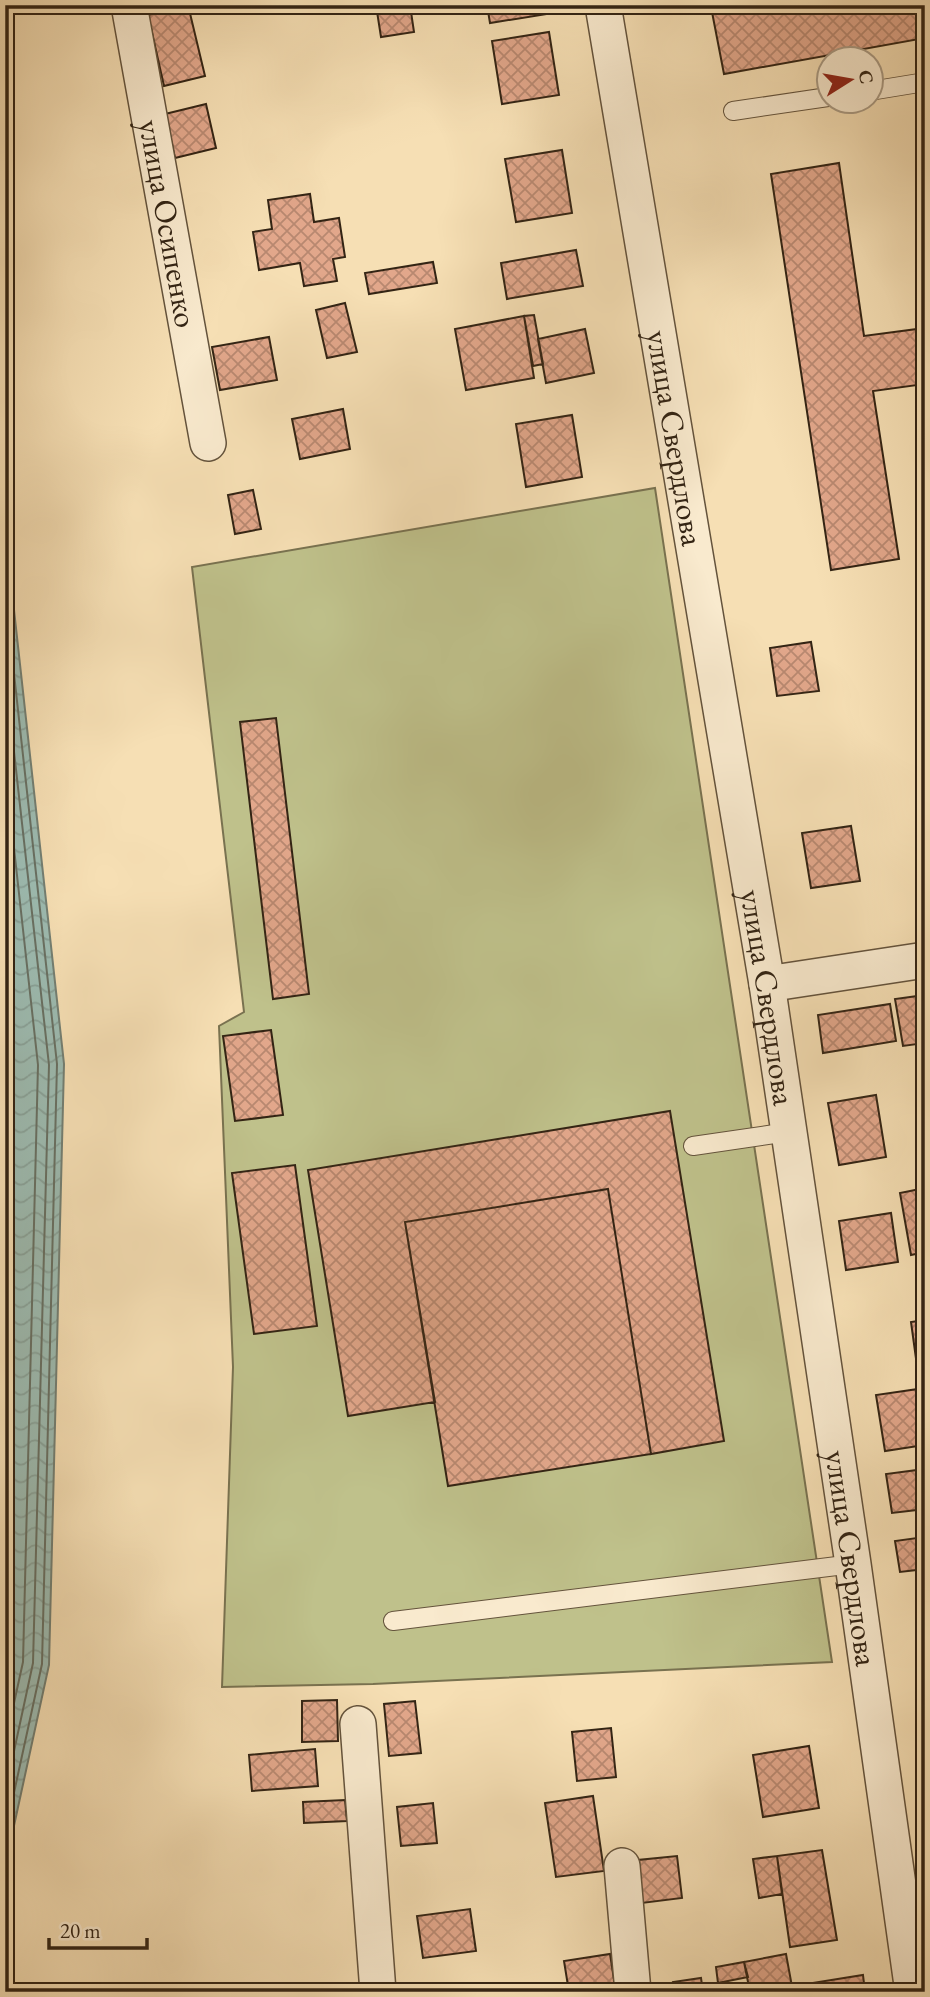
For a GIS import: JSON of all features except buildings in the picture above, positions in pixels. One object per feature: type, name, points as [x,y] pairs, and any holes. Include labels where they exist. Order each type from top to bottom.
[{"type":"street","name":"улица Осипенко","points":[[129,5],[208,443]]},
{"type":"street","name":"улица Свердлова","points":[[603,5],[766,984],[853,1564],[913,1992]]},
{"type":"street","points":[[766,984],[925,960]]},
{"type":"street","points":[[358,1724],[378,1992]]},
{"type":"street","points":[[622,1866],[633,1992]]},
{"type":"lane","points":[[884,88],[925,82]]},
{"type":"lane","points":[[733,111],[814,99]]},
{"type":"lane","points":[[693,1146],[788,1132]]},
{"type":"lane","points":[[393,1621],[853,1564]]},
{"type":"green space","points":[[655,488],[832,1662],[373,1684],[222,1687],[233,1367],[219,1026],[244,1012],[192,567]]},
{"type":"water","points":[[5,528],[64,1064],[49,1665],[5,1867]]}]
